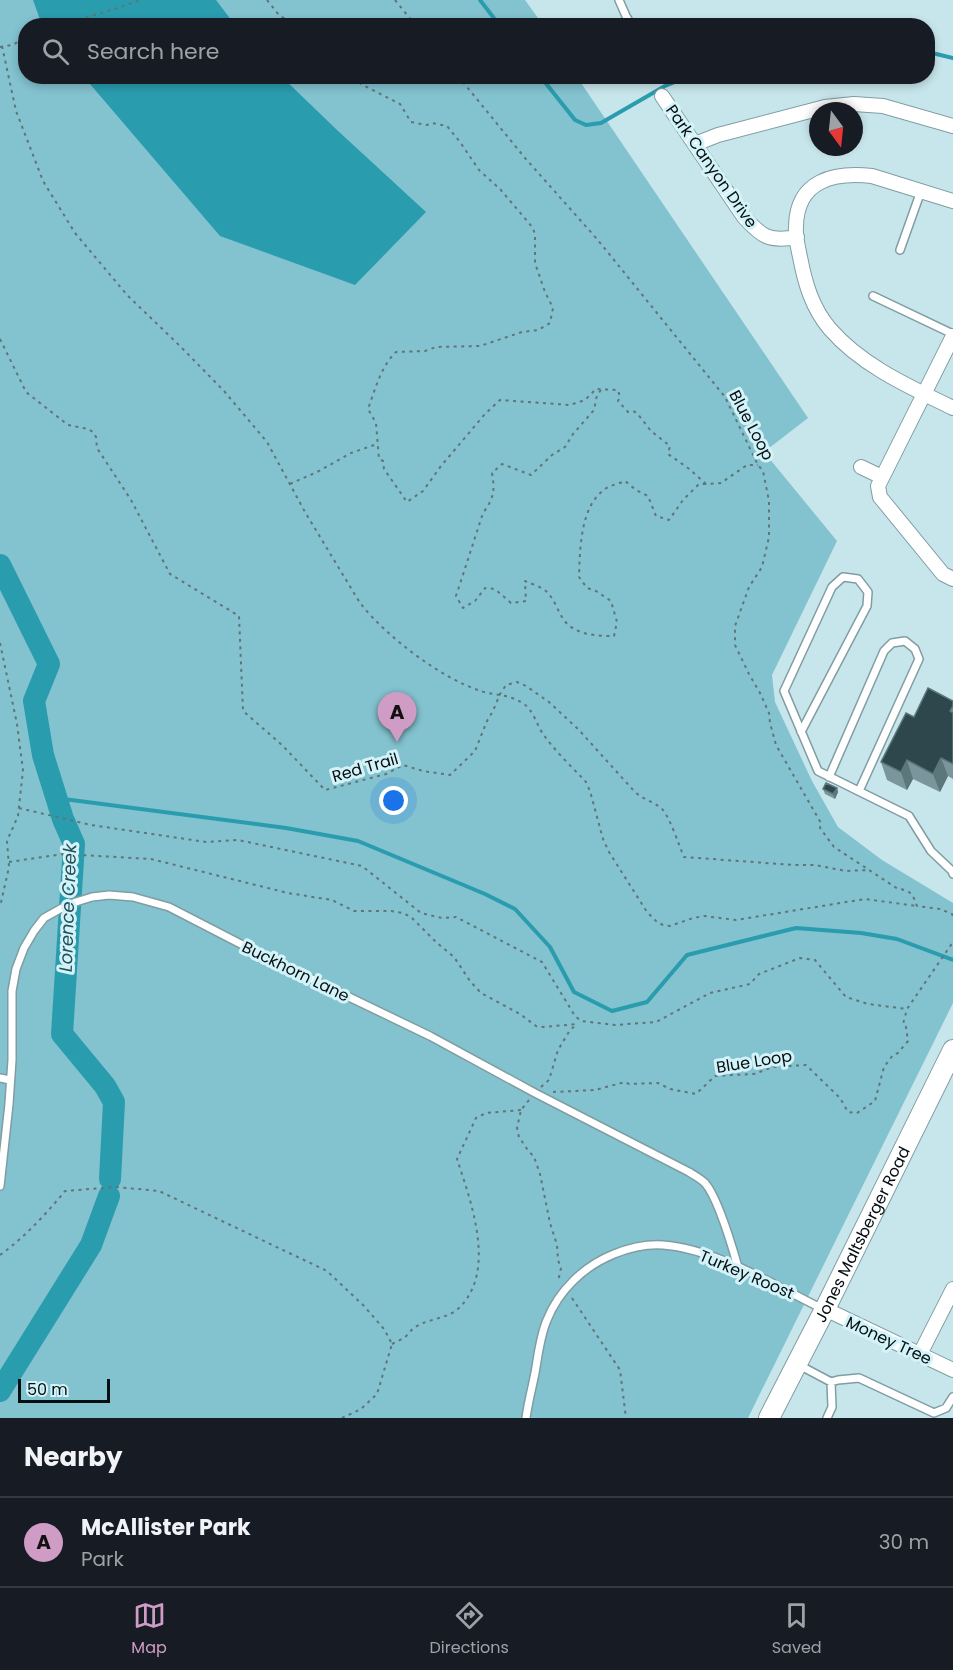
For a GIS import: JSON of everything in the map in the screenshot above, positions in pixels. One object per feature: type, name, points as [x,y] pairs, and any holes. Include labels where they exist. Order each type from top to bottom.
[{"type":"main road","name":"Jones Maltsberger Road","points":[[769,1418],[953,1050]]},
{"type":"street","name":"Park Canyon Drive","points":[[662,96],[744,217],[757,231],[774,240],[797,237]]},
{"type":"street","points":[[695,144],[718,135],[839,105],[883,106],[953,126]]},
{"type":"street","points":[[953,201],[872,176],[831,177],[814,184],[804,196],[797,213],[795,228],[803,273],[811,299],[827,325],[846,344],[879,369],[953,408]]},
{"type":"street","points":[[953,335],[878,486],[880,497],[943,574],[953,579]]},
{"type":"street","points":[[861,467],[882,477]]},
{"type":"street","points":[[920,1354],[953,1289]]},
{"type":"street","name":"Money Tree","points":[[825,1310],[953,1370]]},
{"type":"lane","points":[[619,0],[627,18]]},
{"type":"lane","points":[[900,250],[921,191]]},
{"type":"lane","points":[[873,296],[953,335]]},
{"type":"lane","points":[[801,732],[867,606],[868,592],[858,579],[843,577],[832,587],[784,691],[801,732],[818,771],[909,816],[931,851],[953,871]]},
{"type":"lane","points":[[830,777],[884,651],[892,643],[905,641],[915,649],[919,659],[859,791]]},
{"type":"lane","name":"Buckhorn Lane","points":[[0,1186],[10,1080],[12,992],[16,969],[24,948],[44,918],[60,909],[92,897],[109,895],[133,897],[169,907],[266,957],[430,1036],[689,1172],[705,1183],[716,1205],[738,1267]]},
{"type":"lane","points":[[0,1078],[10,1080]]},
{"type":"lane","name":"Turkey Roost","points":[[526,1418],[546,1321],[557,1300],[571,1283],[588,1268],[606,1257],[643,1246],[662,1245],[707,1255],[738,1267],[825,1310]]},
{"type":"lane","points":[[797,1364],[831,1382],[859,1378],[934,1413],[946,1408],[953,1397]]},
{"type":"lane","points":[[826,1418],[832,1407],[831,1382]]},
{"type":"path","points":[[84,18],[140,0]]},
{"type":"path","points":[[267,0],[284,18]]},
{"type":"path","points":[[395,0],[410,18]]},
{"type":"path","points":[[18,42],[1,47],[16,111],[43,181],[75,233],[127,295],[224,391],[267,442],[342,573],[368,612],[398,640],[445,675],[481,691],[514,698],[527,706],[543,735],[586,782],[609,852],[647,912],[657,922],[670,926],[704,916],[736,920],[866,899],[917,906]]},
{"type":"path","points":[[361,84],[400,104],[411,122],[447,126],[479,170],[500,189],[533,228],[535,263],[553,308],[550,323],[538,330],[522,332],[480,346],[436,347],[425,351],[396,352],[393,355],[383,370],[368,409],[376,423],[379,459],[383,461],[384,469],[407,502],[423,492],[441,466],[484,414],[500,400],[570,405],[585,400],[596,389],[618,390],[620,397],[618,401],[628,412],[637,413],[651,431],[670,446],[668,454],[706,484]]},
{"type":"path","name":"Blue Loop","points":[[465,84],[525,158],[597,239],[725,397],[758,465],[764,471],[769,501],[769,537],[762,567],[749,587],[735,626],[735,645],[769,713],[776,745],[820,823],[820,828],[834,847],[898,890],[906,890],[912,894],[917,906],[940,909],[953,916]]},
{"type":"path","name":"Red Trail","points":[[0,339],[26,392],[68,425],[93,432],[97,448],[131,500],[170,574],[239,616],[243,711],[282,745],[325,790],[386,774],[403,765],[450,775],[475,752],[500,694]]},
{"type":"path","points":[[602,389],[597,395],[594,411],[573,434],[565,447],[552,455],[531,475],[502,464],[492,473],[495,490],[483,513],[456,596],[463,608],[474,601],[485,588],[495,589],[511,603],[526,601],[525,581],[546,590],[554,600],[563,620],[581,633],[614,636],[618,622],[611,601],[587,588],[579,577],[581,545],[592,502],[605,489],[625,481],[648,496],[656,516],[669,520],[683,500],[699,484],[721,483],[747,465],[758,465]]},
{"type":"path","points":[[290,484],[351,453],[377,444]]},
{"type":"path","points":[[0,643],[17,724],[23,770],[18,816],[7,841],[9,867],[0,907]]},
{"type":"path","points":[[500,694],[506,685],[518,682],[549,702],[579,730],[640,797],[654,803],[664,811],[684,857],[815,865],[846,871],[869,870]]},
{"type":"path","points":[[19,808],[91,825],[206,842],[238,840],[362,866],[421,914],[442,918],[456,917],[542,962],[575,1016],[581,1021],[615,1025],[656,1022],[710,993],[750,984],[759,974],[800,958],[815,960],[846,997],[868,1004],[907,1009],[953,942]]},
{"type":"path","points":[[9,862],[63,854],[151,859],[288,893],[332,900],[354,911],[403,913],[411,917],[454,957],[481,993],[520,1014],[536,1026],[577,1024]]},
{"type":"path","name":"Blue Loop","points":[[535,1093],[595,1090],[625,1082],[628,1084],[658,1083],[670,1089],[696,1094],[715,1076],[754,1074],[773,1067],[806,1065],[840,1098],[848,1112],[857,1113],[875,1101],[884,1067],[893,1054],[898,1053],[908,1041],[906,1027],[903,1024],[907,1009]]},
{"type":"path","points":[[563,1286],[559,1277],[561,1268],[557,1245],[540,1174],[534,1157],[519,1137],[517,1128],[522,1110],[549,1080],[558,1050],[570,1030],[581,1021]]},
{"type":"path","points":[[392,1344],[405,1337],[416,1326],[444,1317],[458,1309],[471,1293],[478,1273],[476,1229],[457,1159],[476,1118],[486,1113],[522,1110]]},
{"type":"path","points":[[0,1256],[47,1213],[65,1191],[116,1187],[159,1191],[327,1272],[364,1306],[384,1329],[392,1344],[377,1394],[361,1409],[342,1418]]},
{"type":"path","points":[[572,1297],[620,1370],[626,1418]]},
{"type":"shaded area","points":[[0,0],[525,0],[538,18],[18,18],[18,84],[582,84],[808,418],[764,452],[837,541],[772,675],[775,702],[812,781],[838,827],[882,860],[953,903],[953,1003],[748,1418],[0,1418]]},
{"type":"shaded area","points":[[33,0],[216,0],[230,18],[39,18]]},
{"type":"shaded area","points":[[90,84],[289,84],[426,212],[355,285],[220,236]]},
{"type":"building","points":[[928,688],[953,701],[950,711],[953,713],[953,764],[941,758],[933,774],[907,760],[901,772],[881,762],[906,713],[914,717]]},
{"type":"building","points":[[826,783],[837,788],[833,794],[823,789]]},
{"type":"waterway","points":[[480,0],[494,18]]},
{"type":"waterway","points":[[935,54],[953,58]]},
{"type":"waterway","points":[[546,84],[575,120],[586,125],[601,123],[670,84]]},
{"type":"waterway","name":"Lorence Creek","points":[[0,565],[49,664],[34,701],[43,755],[63,819],[74,844],[62,1034],[105,1086],[114,1102],[110,1179]]},
{"type":"waterway","points":[[56,798],[286,828],[358,841],[485,894],[515,909],[550,947],[574,992],[612,1011],[647,1002],[687,955],[796,928],[861,933],[897,939],[953,960]]},
{"type":"waterway","name":"Lorence Creek","points":[[0,1391],[91,1245],[109,1196]]},
{"type":"place","name":"McAllister Park","points":[[397,742]]}]
